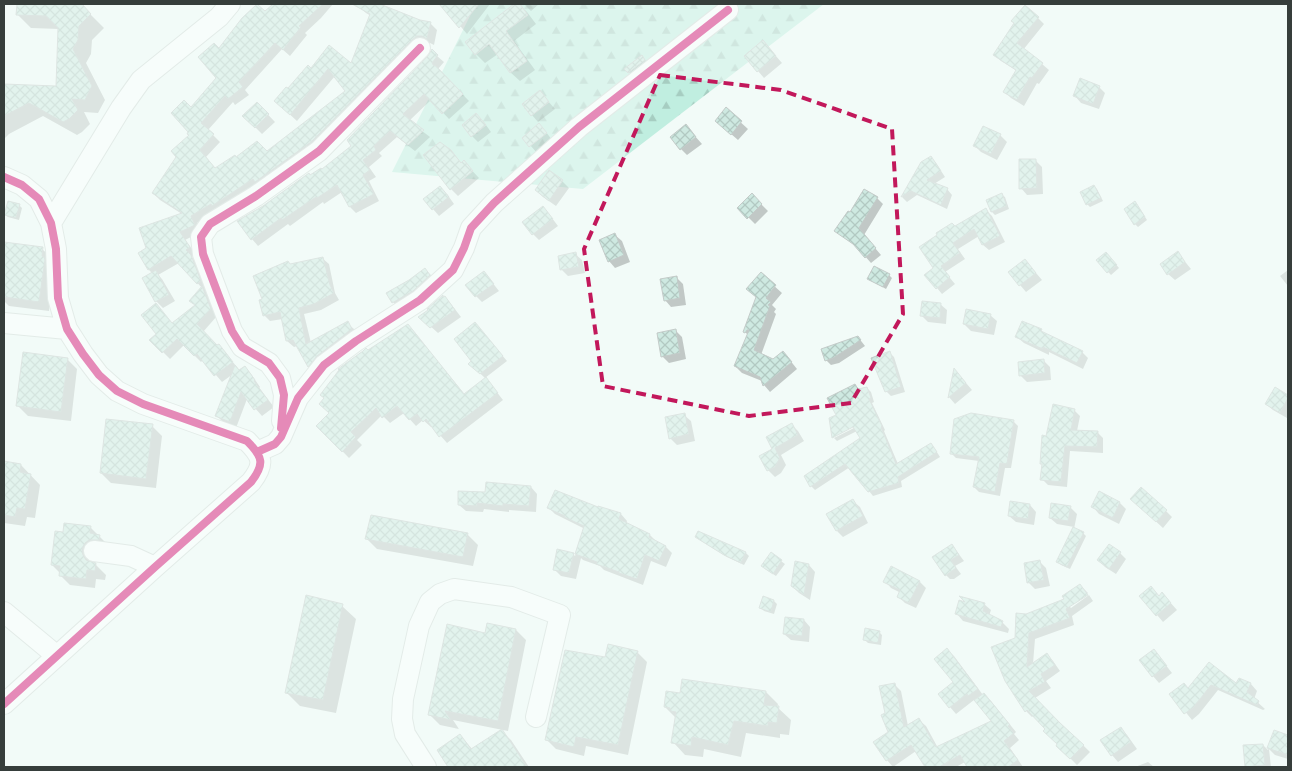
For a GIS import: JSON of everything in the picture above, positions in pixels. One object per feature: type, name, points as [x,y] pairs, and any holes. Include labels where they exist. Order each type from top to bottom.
[{"type":"street","points":[[52,223],[120,108],[141,80],[219,17],[230,4]]},
{"type":"street","points":[[257,452],[275,444],[281,437],[298,398],[324,365],[356,341],[420,300],[453,270],[471,228],[494,203],[579,127],[728,10]]},
{"type":"street","points":[[281,437],[284,395],[280,378],[269,363],[242,347],[232,331],[203,254],[201,237],[210,224],[256,196],[319,151],[420,48]]},
{"type":"street","points":[[4,178],[22,185],[39,200],[52,223],[56,249],[58,298],[67,329],[99,375],[117,391],[144,404],[247,441],[257,452],[260,463],[258,472],[251,482],[4,704]]},
{"type":"street","points":[[4,323],[67,329]]},
{"type":"street","points":[[94,552],[131,556],[154,568]]},
{"type":"street","points":[[426,767],[405,734],[402,718],[403,700],[419,626],[430,602],[440,594],[454,589],[511,597],[560,615],[536,717]]},
{"type":"street","points":[[4,612],[57,656]]},
{"type":"highlighted area","points":[[660,75],[781,90],[892,129],[903,314],[851,403],[749,416],[603,386],[584,249]]},
{"type":"green space","points":[[476,4],[824,4],[583,189],[392,172]]},
{"type":"building","points":[[17,4],[82,4],[91,14],[79,26],[78,40],[73,49],[92,86],[85,100],[72,99],[78,110],[63,122],[29,103],[4,116],[4,84],[56,86],[58,28],[46,16],[16,15]]},
{"type":"building","points":[[257,4],[265,11],[273,4],[323,4],[299,26],[301,27],[283,50],[275,43],[239,82],[243,87],[228,99],[225,96],[201,123],[214,134],[200,150],[215,168],[235,155],[236,157],[257,141],[267,151],[345,91],[328,69],[290,115],[274,101],[308,65],[311,68],[329,45],[351,63],[370,14],[352,4],[380,4],[420,20],[431,22],[427,39],[417,36],[412,40],[311,142],[255,182],[253,179],[212,206],[211,204],[191,216],[195,225],[180,232],[190,247],[186,250],[191,255],[201,281],[197,284],[171,256],[148,270],[138,253],[146,248],[139,228],[182,213],[152,193],[176,157],[171,151],[189,135],[171,113],[184,100],[191,107],[216,78],[198,57],[214,43],[219,48],[242,18]]},
{"type":"building","points":[[439,4],[479,4],[459,28]]},
{"type":"building","points":[[514,4],[520,4],[528,15],[506,31],[527,61],[510,73],[489,44],[475,55],[465,42]]},
{"type":"building","points":[[1025,5],[1039,17],[1017,43],[1043,63],[1032,78],[1030,77],[1017,100],[1003,92],[1016,70],[993,55],[1014,23],[1011,21]]},
{"type":"building","points":[[763,40],[776,56],[757,72],[744,56]]},
{"type":"building","points":[[432,49],[438,55],[432,63],[434,66],[463,94],[442,114],[424,94],[403,114],[424,130],[408,145],[390,131],[374,146],[376,150],[363,160],[370,170],[363,175],[374,194],[349,207],[337,185],[282,220],[281,218],[251,240],[237,221],[263,206],[309,173],[310,175],[322,169],[351,146],[347,140],[428,56]]},
{"type":"building","points":[[642,55],[645,60],[628,73],[624,69]]},
{"type":"building","points":[[1080,78],[1100,86],[1093,104],[1073,96]]},
{"type":"building","points":[[540,90],[549,102],[531,116],[522,104]]},
{"type":"building","points":[[257,102],[269,114],[255,128],[242,116]]},
{"type":"building","points":[[726,107],[742,121],[731,135],[715,121]]},
{"type":"building","points":[[476,113],[486,125],[471,137],[462,125]]},
{"type":"building","points":[[539,123],[547,133],[529,147],[522,138]]},
{"type":"building","points":[[686,124],[696,137],[680,150],[670,137]]},
{"type":"building","points":[[983,126],[1001,134],[991,154],[973,146]]},
{"type":"building","points":[[440,142],[451,150],[461,163],[464,160],[473,171],[450,190],[423,155]]},
{"type":"building","points":[[931,156],[941,171],[927,180],[948,188],[941,205],[911,191],[901,197],[921,162]]},
{"type":"building","points":[[1019,159],[1036,159],[1037,188],[1019,189]]},
{"type":"building","points":[[549,170],[563,180],[549,201],[535,190]]},
{"type":"building","points":[[1094,185],[1101,198],[1086,205],[1080,192]]},
{"type":"building","points":[[440,186],[449,197],[432,210],[423,199]]},
{"type":"building","points":[[864,189],[878,197],[859,228],[876,248],[865,258],[853,244],[834,231],[848,211],[850,212]]},
{"type":"building","points":[[752,193],[762,204],[747,219],[737,208]]},
{"type":"building","points":[[1002,193],[1007,206],[991,212],[986,200]]},
{"type":"building","points":[[8,201],[20,204],[16,218],[4,215]]},
{"type":"building","points":[[1135,201],[1145,217],[1134,225],[1124,209]]},
{"type":"building","points":[[543,206],[553,219],[532,235],[522,222]]},
{"type":"building","points":[[986,208],[1000,236],[982,245],[974,229],[953,243],[960,253],[941,266],[950,277],[936,289],[924,275],[933,268],[919,247],[952,223],[955,226]]},
{"type":"building","points":[[615,233],[624,255],[608,262],[599,240]]},
{"type":"building","points":[[4,242],[43,247],[42,256],[45,260],[39,302],[4,297]]},
{"type":"building","points":[[1178,251],[1185,262],[1167,275],[1160,264]]},
{"type":"building","points":[[576,252],[579,267],[560,270],[558,256]]},
{"type":"building","points":[[1106,252],[1117,265],[1107,273],[1096,260]]},
{"type":"building","points":[[323,257],[334,293],[314,304],[299,308],[306,344],[348,321],[352,329],[317,356],[308,367],[293,340],[286,341],[280,312],[263,316],[259,300],[262,299],[253,276],[288,261],[290,264]]},
{"type":"building","points":[[1025,259],[1036,273],[1019,286],[1008,272]]},
{"type":"building","points":[[874,266],[890,274],[883,287],[867,279]]},
{"type":"building","points":[[425,268],[430,275],[413,291],[392,303],[386,293]]},
{"type":"building","points":[[156,270],[169,295],[155,302],[142,278]]},
{"type":"building","points":[[484,271],[494,284],[475,297],[465,285]]},
{"type":"building","points":[[761,272],[776,285],[766,298],[771,302],[768,305],[770,306],[754,350],[773,359],[783,351],[792,362],[763,386],[760,377],[734,366],[749,330],[745,333],[743,332],[756,297],[746,289]]},
{"type":"building","points":[[677,276],[680,298],[664,301],[660,279]]},
{"type":"building","points":[[202,286],[211,309],[197,324],[217,345],[219,344],[233,362],[214,376],[197,354],[194,356],[177,339],[162,353],[149,340],[156,334],[141,315],[156,303],[172,323],[195,305],[189,301]]},
{"type":"building","points":[[443,295],[455,310],[430,328],[418,317]]},
{"type":"building","points":[[922,301],[941,303],[940,318],[920,316]]},
{"type":"building","points":[[966,309],[991,314],[988,329],[963,324]]},
{"type":"building","points":[[1022,321],[1042,329],[1041,331],[1083,351],[1077,363],[1043,347],[1043,349],[1015,337]]},
{"type":"building","points":[[475,322],[503,356],[480,374],[468,364],[471,361],[454,339]]},
{"type":"building","points":[[408,324],[464,394],[486,377],[498,393],[439,437],[426,419],[423,422],[417,414],[409,420],[397,406],[382,418],[376,408],[351,432],[356,437],[342,452],[316,426],[329,413],[319,404],[324,398],[320,395],[338,369],[366,348],[368,350]]},
{"type":"building","points":[[676,329],[680,353],[661,357],[657,333]]},
{"type":"building","points":[[858,336],[861,340],[825,361],[821,349]]},
{"type":"building","points":[[890,351],[901,387],[885,392],[871,358]]},
{"type":"building","points":[[23,352],[68,358],[61,412],[16,406]]},
{"type":"building","points":[[1044,359],[1045,373],[1019,376],[1018,362]]},
{"type":"building","points":[[235,365],[239,370],[245,366],[268,400],[254,410],[241,392],[230,422],[215,416]]},
{"type":"building","points":[[954,368],[966,383],[948,398]]},
{"type":"building","points":[[855,384],[858,389],[867,387],[871,398],[869,399],[882,426],[896,464],[931,443],[937,452],[898,477],[899,483],[868,492],[845,464],[810,487],[804,476],[860,438],[853,427],[832,438],[829,418],[836,415],[827,398]]},
{"type":"building","points":[[1275,387],[1288,395],[1280,413],[1265,404]]},
{"type":"building","points":[[1053,404],[1075,409],[1071,430],[1098,431],[1097,447],[1065,446],[1061,482],[1040,480],[1042,435],[1046,436]]},
{"type":"building","points":[[685,413],[689,434],[669,439],[665,417]]},
{"type":"building","points":[[971,413],[1014,420],[1007,464],[1000,463],[995,492],[973,487],[979,457],[950,454],[954,419]]},
{"type":"building","points":[[106,419],[153,424],[146,479],[100,473]]},
{"type":"building","points":[[792,423],[798,435],[775,448],[780,458],[775,467],[767,471],[759,456],[772,449],[766,437]]},
{"type":"building","points":[[4,461],[21,464],[20,472],[31,474],[25,509],[17,508],[15,517],[4,515]]},
{"type":"building","points":[[486,482],[531,486],[529,506],[477,503],[477,506],[458,505],[458,491],[485,492]]},
{"type":"building","points":[[1141,487],[1167,510],[1156,522],[1130,499]]},
{"type":"building","points":[[555,490],[598,507],[621,513],[619,519],[650,534],[649,537],[666,546],[659,561],[645,555],[637,579],[575,554],[584,526],[547,508]]},
{"type":"building","points":[[1099,491],[1120,502],[1113,518],[1091,507]]},
{"type":"building","points":[[853,499],[863,516],[836,531],[826,514]]},
{"type":"building","points":[[1010,501],[1030,504],[1028,519],[1008,516]]},
{"type":"building","points":[[1051,503],[1071,506],[1068,521],[1049,518]]},
{"type":"building","points":[[371,515],[468,533],[463,557],[365,539]]},
{"type":"building","points":[[64,523],[91,526],[90,533],[100,535],[99,540],[89,540],[82,549],[86,560],[96,563],[95,571],[87,570],[86,579],[59,576],[60,566],[51,565],[55,531],[63,532]]},
{"type":"building","points":[[1073,527],[1084,532],[1067,567],[1056,562]]},
{"type":"building","points":[[698,531],[746,552],[741,563],[695,537]]},
{"type":"building","points":[[952,544],[959,555],[951,560],[956,568],[945,576],[932,557]]},
{"type":"building","points":[[1109,544],[1121,552],[1109,569],[1097,560]]},
{"type":"building","points":[[557,549],[574,553],[569,573],[553,570]]},
{"type":"building","points":[[771,552],[782,560],[773,574],[761,566]]},
{"type":"building","points":[[1040,560],[1044,580],[1027,583],[1024,563]]},
{"type":"building","points":[[795,561],[809,564],[804,595],[791,586]]},
{"type":"building","points":[[891,566],[920,581],[909,603],[897,597],[900,590],[883,582]]},
{"type":"building","points":[[1080,584],[1088,595],[1066,609],[1070,618],[1029,633],[1027,667],[1047,653],[1055,665],[1041,674],[1045,682],[1029,691],[1084,745],[1070,759],[1056,746],[1057,744],[1043,731],[1045,729],[1027,710],[1025,712],[1005,681],[991,647],[1015,638],[1016,613],[1026,614],[1064,599],[1062,596]]},
{"type":"building","points":[[1151,586],[1159,596],[1162,592],[1171,603],[1156,616],[1139,596]]},
{"type":"building","points":[[306,595],[343,604],[323,700],[285,693]]},
{"type":"building","points":[[763,596],[774,600],[771,612],[759,608]]},
{"type":"building","points":[[959,596],[985,603],[983,611],[1003,621],[1001,627],[955,614],[959,600],[965,602]]},
{"type":"building","points":[[785,617],[804,619],[802,636],[783,634]]},
{"type":"building","points":[[487,623],[516,629],[498,721],[445,711],[451,720],[428,715],[447,624],[485,633]]},
{"type":"building","points":[[865,628],[880,631],[878,643],[863,640]]},
{"type":"building","points":[[608,644],[638,651],[618,745],[576,737],[574,747],[545,740],[565,650],[605,657]]},
{"type":"building","points":[[947,648],[978,689],[968,696],[967,694],[949,708],[938,694],[953,682],[934,659]]},
{"type":"building","points":[[1154,649],[1167,666],[1152,677],[1139,660]]},
{"type":"building","points":[[1209,662],[1236,683],[1239,678],[1251,683],[1247,692],[1259,701],[1257,705],[1211,685],[1193,708],[1184,714],[1169,694],[1184,683],[1188,688]]},
{"type":"building","points":[[682,679],[766,691],[764,705],[779,706],[777,723],[768,722],[768,726],[734,721],[728,745],[692,737],[691,746],[671,743],[676,712],[664,707],[666,691],[680,693]]},
{"type":"building","points":[[895,683],[904,727],[919,718],[936,747],[991,721],[974,700],[984,693],[1010,725],[1008,726],[1014,733],[1004,741],[1018,760],[1008,767],[967,767],[960,755],[939,767],[925,767],[911,745],[886,761],[873,742],[888,732],[881,715],[885,713],[879,686]]},
{"type":"building","points":[[1121,727],[1131,742],[1111,756],[1100,740]]},
{"type":"building","points":[[502,729],[527,767],[448,767],[437,750],[460,734],[471,749]]},
{"type":"building","points":[[1274,730],[1288,735],[1288,755],[1267,748]]},
{"type":"building","points":[[1263,744],[1265,765],[1245,767],[1243,745]]},
{"type":"cycle path","points":[[257,452],[275,444],[281,437],[298,398],[324,365],[356,341],[420,300],[453,270],[471,228],[494,203],[579,127],[728,10]]},
{"type":"cycle path","points":[[281,428],[284,395],[280,378],[269,363],[242,347],[232,331],[203,254],[201,237],[210,224],[256,196],[319,151],[420,48]]},
{"type":"cycle path","points":[[4,177],[22,185],[39,199],[51,223],[56,249],[58,298],[67,329],[99,375],[117,391],[143,404],[247,441],[259,456],[260,461],[259,470],[251,482],[4,704]]}]
